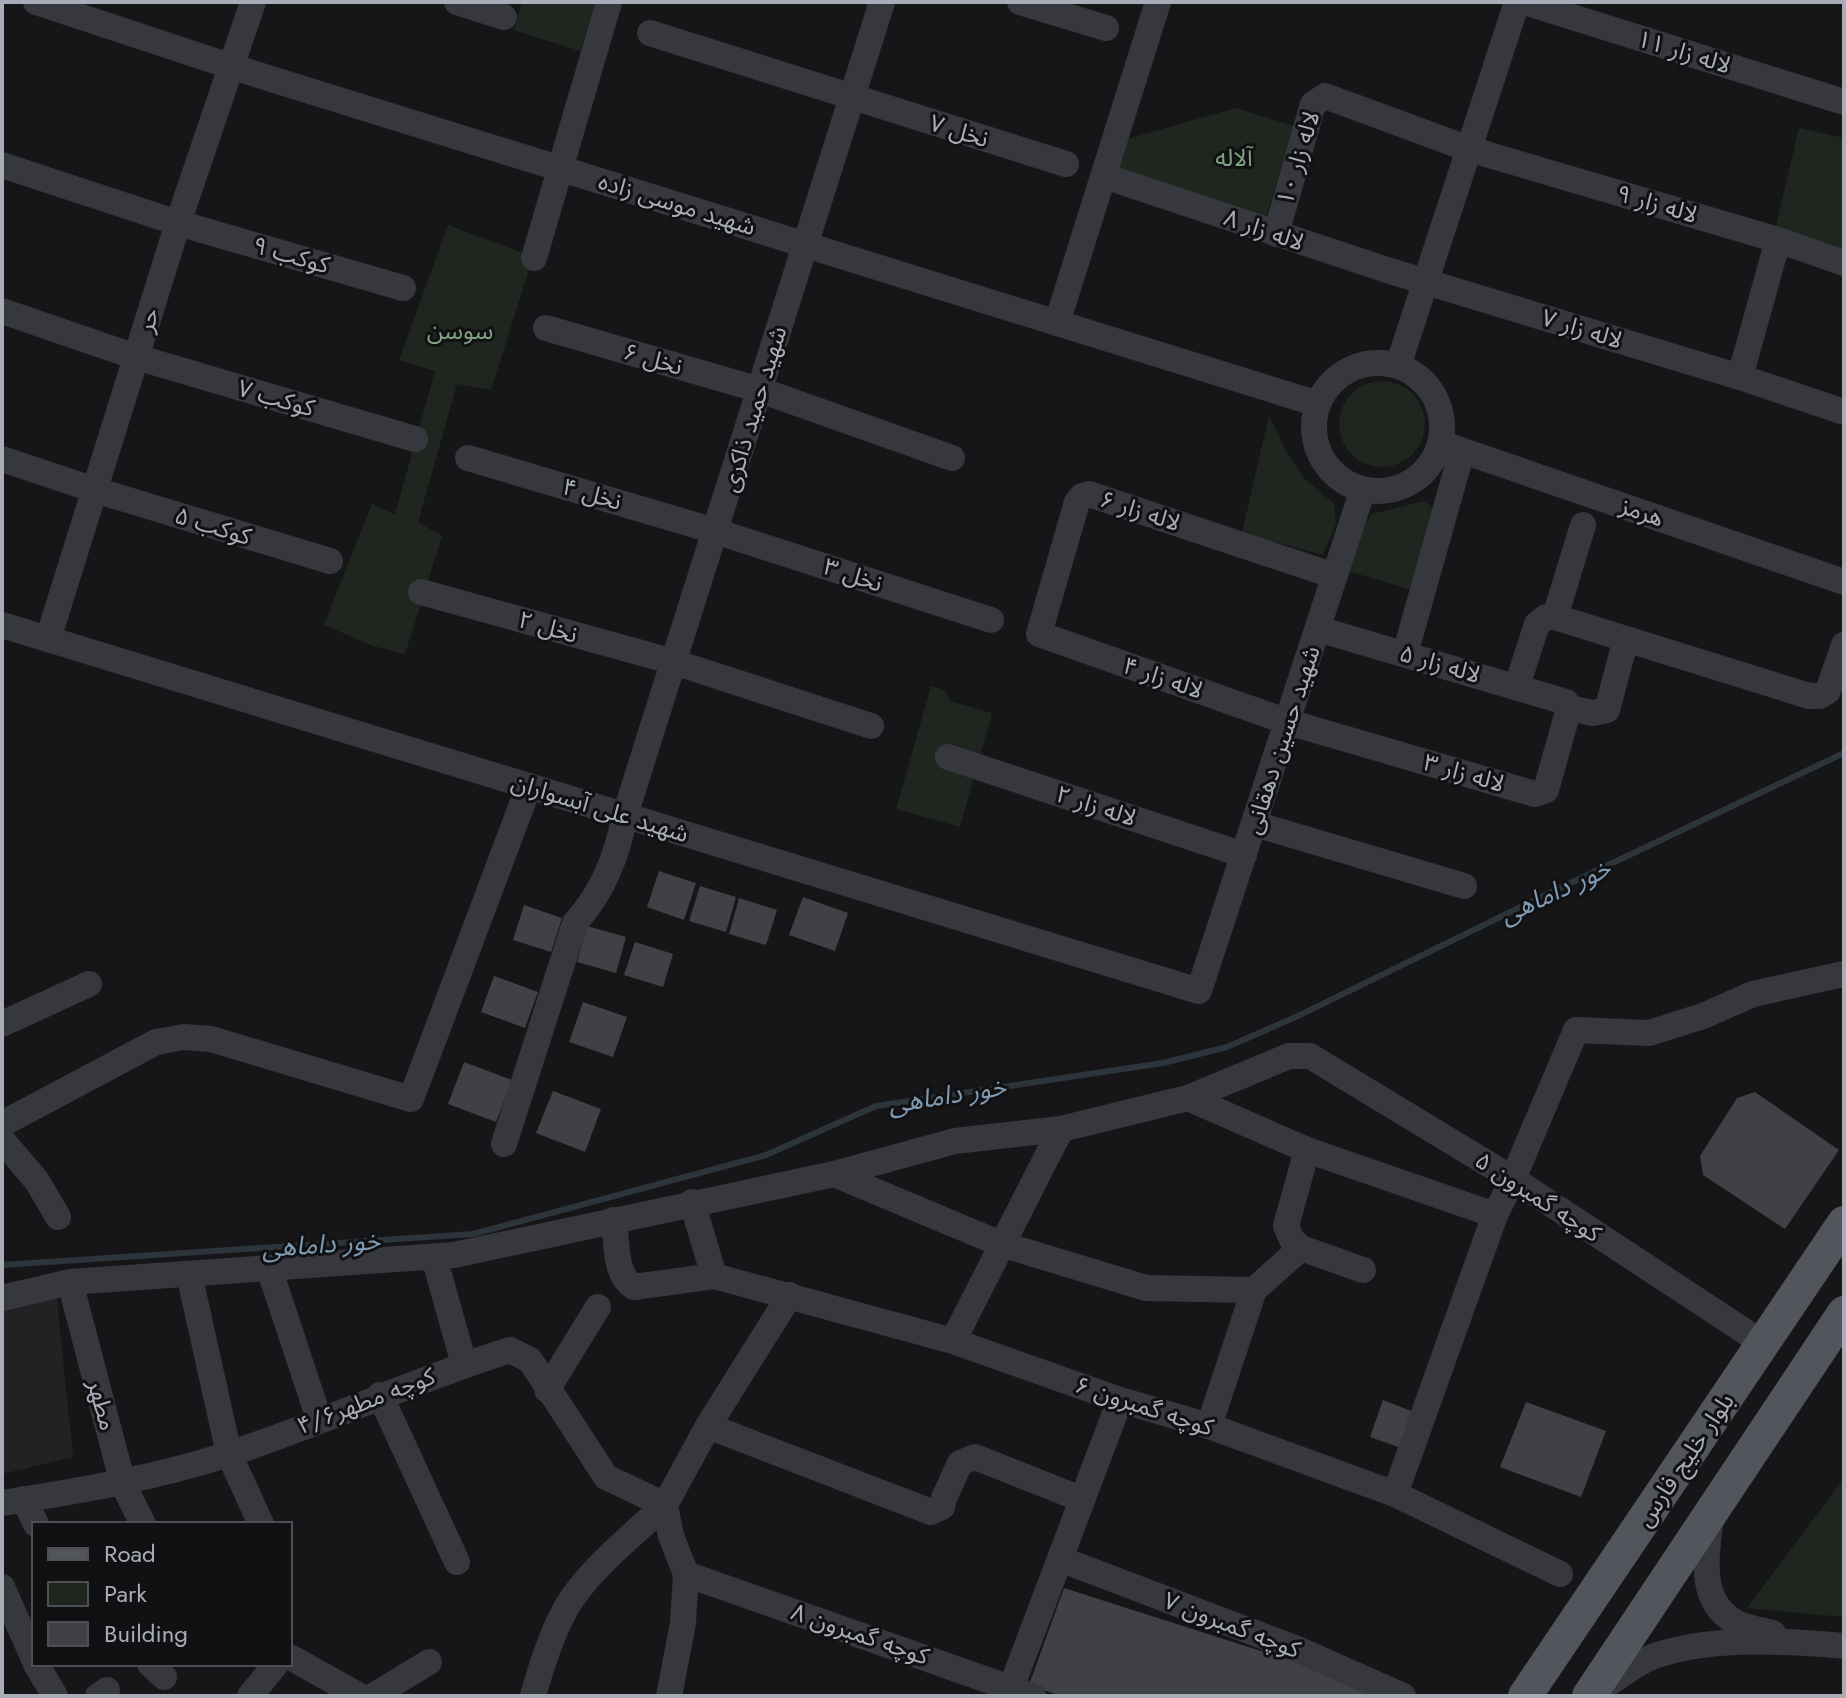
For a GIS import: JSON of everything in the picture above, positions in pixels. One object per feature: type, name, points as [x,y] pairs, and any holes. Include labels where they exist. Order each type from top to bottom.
[{"type":"main road","name":"بلوار خلیج فارس","points":[[1525,1696],[1844,1223]]},
{"type":"main road","points":[[1598,1690],[1844,1313]]},
{"type":"street","name":"شهید موسی زاده","points":[[36,2],[233,67],[1318,404]]},
{"type":"street","name":"حر","points":[[48,639],[178,223],[253,2]]},
{"type":"street","points":[[457,2],[504,17]]},
{"type":"street","points":[[534,258],[609,2]]},
{"type":"street","name":"شهید حمید ذاکری","points":[[504,1144],[575,923],[589,908],[609,872],[882,2]]},
{"type":"street","points":[[1020,2],[1106,28]]},
{"type":"street","points":[[1057,323],[1158,2]]},
{"type":"street","points":[[1398,366],[1517,2]]},
{"type":"street","name":"لاله زار ۱۱","points":[[1524,2],[1844,102]]},
{"type":"street","name":"نخل ۷","points":[[650,33],[1066,164]]},
{"type":"street","name":"لاله زار ۱۰","points":[[1276,234],[1313,104],[1318,99],[1325,96],[1469,149]]},
{"type":"street","name":"لاله زار ۹","points":[[1469,149],[1778,240],[1844,263]]},
{"type":"street","name":"کوکب ۹","points":[[2,165],[178,223],[403,288]]},
{"type":"street","name":"لاله زار ۸","points":[[1104,176],[1425,282]]},
{"type":"street","points":[[1740,377],[1778,240]]},
{"type":"street","name":"لاله زار ۷","points":[[1425,282],[1740,377],[1844,412]]},
{"type":"street","name":"کوکب ۷","points":[[2,311],[136,357],[415,439]]},
{"type":"street","name":"نخل ۶","points":[[546,328],[760,390],[952,458]]},
{"type":"street","points":[[1405,654],[1451,447],[1437,400],[1426,383],[1408,369],[1365,363],[1345,371],[1329,385],[1318,404],[1314,425],[1317,447],[1328,466],[1344,481],[1363,489],[1383,491],[1403,486],[1421,475],[1434,459],[1451,447]]},
{"type":"street","name":"هرمز","points":[[1451,447],[1844,582]]},
{"type":"street","name":"نخل ۴","points":[[468,458],[715,531]]},
{"type":"street","name":"کوکب ۵","points":[[2,459],[330,561]]},
{"type":"street","name":"شهید حسین دهقانی","points":[[1199,991],[1363,489]]},
{"type":"street","name":"لاله زار ۶","points":[[1039,634],[1077,502],[1089,494],[1335,576]]},
{"type":"street","points":[[1555,617],[1583,525]]},
{"type":"street","name":"نخل ۳","points":[[715,531],[991,620]]},
{"type":"street","name":"نخل ۲","points":[[421,592],[674,662],[871,726]]},
{"type":"street","points":[[1517,686],[1537,624],[1546,617],[1555,617],[1809,696],[1820,696],[1828,691],[1844,645]]},
{"type":"street","name":"شهید علی آبسواران","points":[[2,625],[1199,991]]},
{"type":"street","name":"لاله زار ۵","points":[[1318,629],[1517,686],[1593,713],[1607,710],[1626,639]]},
{"type":"street","name":"لاله زار ۴","points":[[1039,634],[1288,722]]},
{"type":"street","name":"لاله زار ۳","points":[[1288,722],[1535,794],[1546,790],[1565,704]]},
{"type":"street","name":"لاله زار ۲","points":[[948,757],[1244,855]]},
{"type":"street","points":[[2,1124],[156,1042],[184,1037],[211,1039],[411,1099],[529,786]]},
{"type":"street","points":[[1255,824],[1464,886]]},
{"type":"street","points":[[1395,1494],[1495,1215],[1576,1030],[1649,1033],[1703,1016],[1753,994],[1844,974]]},
{"type":"street","points":[[2,1024],[89,984]]},
{"type":"street","name":"کوچه گمبرون ۵","points":[[1188,1098],[1289,1056],[1310,1056],[1513,1179],[1764,1344]]},
{"type":"street","points":[[2,1298],[70,1282],[454,1255],[834,1174],[955,1141],[1061,1129],[1188,1098],[1307,1150],[1495,1215]]},
{"type":"street","points":[[953,1341],[1061,1129]]},
{"type":"street","points":[[2,1140],[37,1181],[58,1217]]},
{"type":"street","points":[[1307,1150],[1286,1226],[1292,1240],[1301,1248],[1363,1270]]},
{"type":"street","points":[[834,1174],[1001,1244],[1146,1288],[1254,1290]]},
{"type":"street","points":[[614,1220],[625,1282],[634,1287],[714,1276],[692,1202]]},
{"type":"street","points":[[1209,1426],[1254,1290],[1301,1248]]},
{"type":"street","points":[[434,1257],[464,1364]]},
{"type":"street","points":[[269,1268],[319,1419]]},
{"type":"street","points":[[189,1274],[229,1454],[260,1522]]},
{"type":"street","name":"کوچه گمبرون ۶","points":[[714,1276],[953,1341],[1120,1400],[1209,1426],[1395,1494],[1560,1574]]},
{"type":"street","name":"مطهر","points":[[70,1282],[123,1484],[142,1522]]},
{"type":"street","points":[[533,1696],[542,1664],[566,1607],[602,1563],[665,1505],[708,1426],[790,1295]]},
{"type":"street","points":[[547,1390],[598,1307]]},
{"type":"street","name":"کوچه مطهر۴/۶","points":[[13,1501],[123,1484],[229,1454],[380,1395],[510,1350],[530,1360],[606,1477],[665,1505]]},
{"type":"street","points":[[380,1395],[457,1562]]},
{"type":"street","points":[[1017,1693],[1081,1499],[1120,1400]]},
{"type":"street","points":[[708,1426],[931,1512],[942,1507],[960,1463],[975,1457],[1081,1499]]},
{"type":"street","points":[[13,1501],[34,1522]]},
{"type":"street","points":[[665,1505],[671,1536],[686,1574],[683,1623],[669,1696]]},
{"type":"street","points":[[1711,1513],[1706,1580],[1718,1609],[1737,1623],[1803,1642]]},
{"type":"street","name":"کوچه گمبرون ۷","points":[[1060,1559],[1297,1649],[1403,1696]]},
{"type":"street","name":"کوچه گمبرون ۸","points":[[686,1574],[1017,1693]]},
{"type":"street","points":[[2,1587],[32,1655]]},
{"type":"street","points":[[1598,1690],[1662,1653],[1751,1641],[1844,1646]]},
{"type":"street","points":[[292,1658],[357,1695],[429,1662]]},
{"type":"street","points":[[37,1666],[55,1696]]},
{"type":"street","points":[[250,1696],[274,1666]]},
{"type":"shaded area","points":[[56,1289],[73,1457],[2,1474],[2,1303]]},
{"type":"green space","points":[[522,2],[596,2],[580,51],[514,30]]},
{"type":"green space","name":"آلاله","points":[[1236,108],[1294,126],[1266,217],[1113,170],[1124,140]]},
{"type":"green space","points":[[1799,128],[1844,138],[1844,251],[1776,226]]},
{"type":"green space","name":"سوسن","points":[[448,225],[533,257],[491,390],[457,384],[418,522],[442,536],[405,654],[373,646],[324,625],[372,504],[395,514],[435,371],[399,360]]},
{"type":"green space","points":[[1382,381],[1406,388],[1418,400],[1425,424],[1418,448],[1406,460],[1382,467],[1358,460],[1346,448],[1339,424],[1346,400],[1358,388]]},
{"type":"green space","points":[[1269,415],[1288,455],[1304,478],[1334,504],[1336,523],[1323,555],[1242,533]]},
{"type":"green space","points":[[1424,501],[1434,509],[1412,590],[1348,571],[1361,530],[1372,514]]},
{"type":"green space","points":[[931,686],[945,690],[950,701],[992,713],[960,827],[896,809]]},
{"type":"green space","points":[[1844,1477],[1844,1617],[1747,1608],[1837,1487]]},
{"type":"building","points":[[659,871],[696,883],[684,920],[647,907]]},
{"type":"building","points":[[700,886],[736,897],[726,932],[689,921]]},
{"type":"building","points":[[803,897],[848,913],[835,951],[789,935]]},
{"type":"building","points":[[739,898],[777,910],[766,945],[729,934]]},
{"type":"building","points":[[524,905],[562,918],[551,952],[513,940]]},
{"type":"building","points":[[587,926],[626,937],[616,973],[577,962]]},
{"type":"building","points":[[635,942],[673,954],[663,987],[624,975]]},
{"type":"building","points":[[494,976],[538,992],[525,1028],[481,1012]]},
{"type":"building","points":[[583,1002],[627,1017],[613,1057],[569,1042]]},
{"type":"building","points":[[464,1062],[512,1080],[496,1122],[448,1104]]},
{"type":"building","points":[[553,1091],[601,1109],[585,1152],[536,1133]]},
{"type":"building","points":[[1755,1092],[1839,1150],[1785,1229],[1703,1175],[1700,1156],[1737,1098]]},
{"type":"building","points":[[1383,1400],[1414,1412],[1401,1448],[1370,1437]]},
{"type":"building","points":[[1526,1402],[1606,1431],[1581,1497],[1500,1467]]},
{"type":"building","points":[[1064,1588],[1352,1680],[1383,1696],[1061,1696],[1029,1685]]},
{"type":"waterway","name":"خور داماهی","points":[[2,1265],[473,1234],[766,1155],[876,1106],[1163,1063],[1227,1047],[1298,1016],[1844,753]]}]
